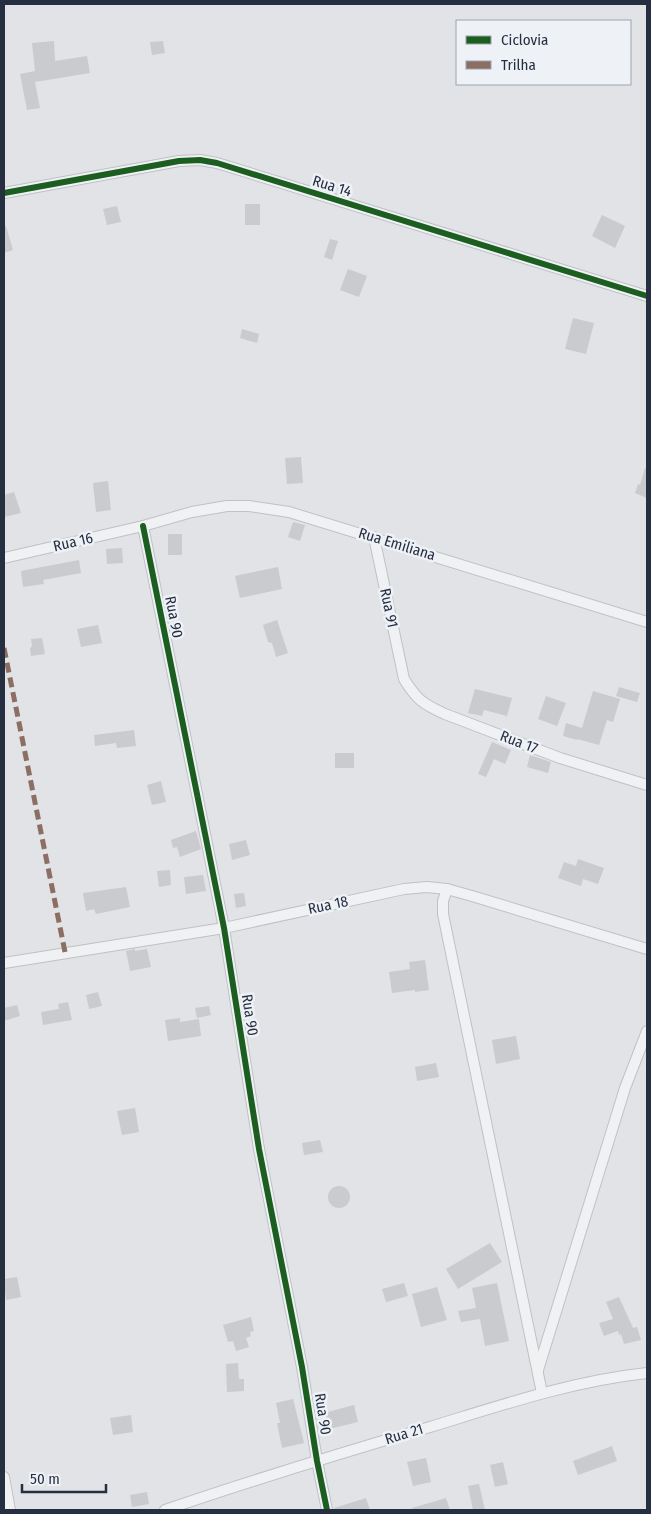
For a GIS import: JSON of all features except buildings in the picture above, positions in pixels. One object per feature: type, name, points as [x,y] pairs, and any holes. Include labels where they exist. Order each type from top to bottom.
[{"type":"street","name":"Rua 14","points":[[4,193],[151,165],[200,160],[217,163],[647,296]]},
{"type":"street","name":"Rua Emiliana","points":[[142,526],[192,512],[227,506],[248,506],[289,512],[647,622]]},
{"type":"street","name":"Rua 16","points":[[4,558],[142,526]]},
{"type":"street","name":"Rua 90","points":[[142,526],[224,928],[259,1149],[302,1367],[327,1510]]},
{"type":"street","name":"Rua 91","points":[[374,537],[404,678]]},
{"type":"street","name":"Rua 17","points":[[404,678],[415,696],[427,706],[560,758],[647,786]]},
{"type":"street","name":"Rua 18","points":[[4,963],[224,928],[404,889],[427,887],[447,889],[472,896],[647,949]]},
{"type":"street","points":[[447,889],[443,901],[443,914],[542,1393]]},
{"type":"street","points":[[538,1371],[625,1088],[647,1031]]},
{"type":"street","name":"Rua 21","points":[[169,1510],[317,1460],[542,1393],[598,1379],[647,1372]]},
{"type":"street","points":[[4,1477],[10,1510]]},
{"type":"marked path","points":[[4,648],[65,952]]},
{"type":"cycle path","points":[[4,193],[179,161],[200,160],[217,163],[647,296]]},
{"type":"cycle path","points":[[143,526],[224,928],[259,1149],[302,1367],[327,1510]]}]
